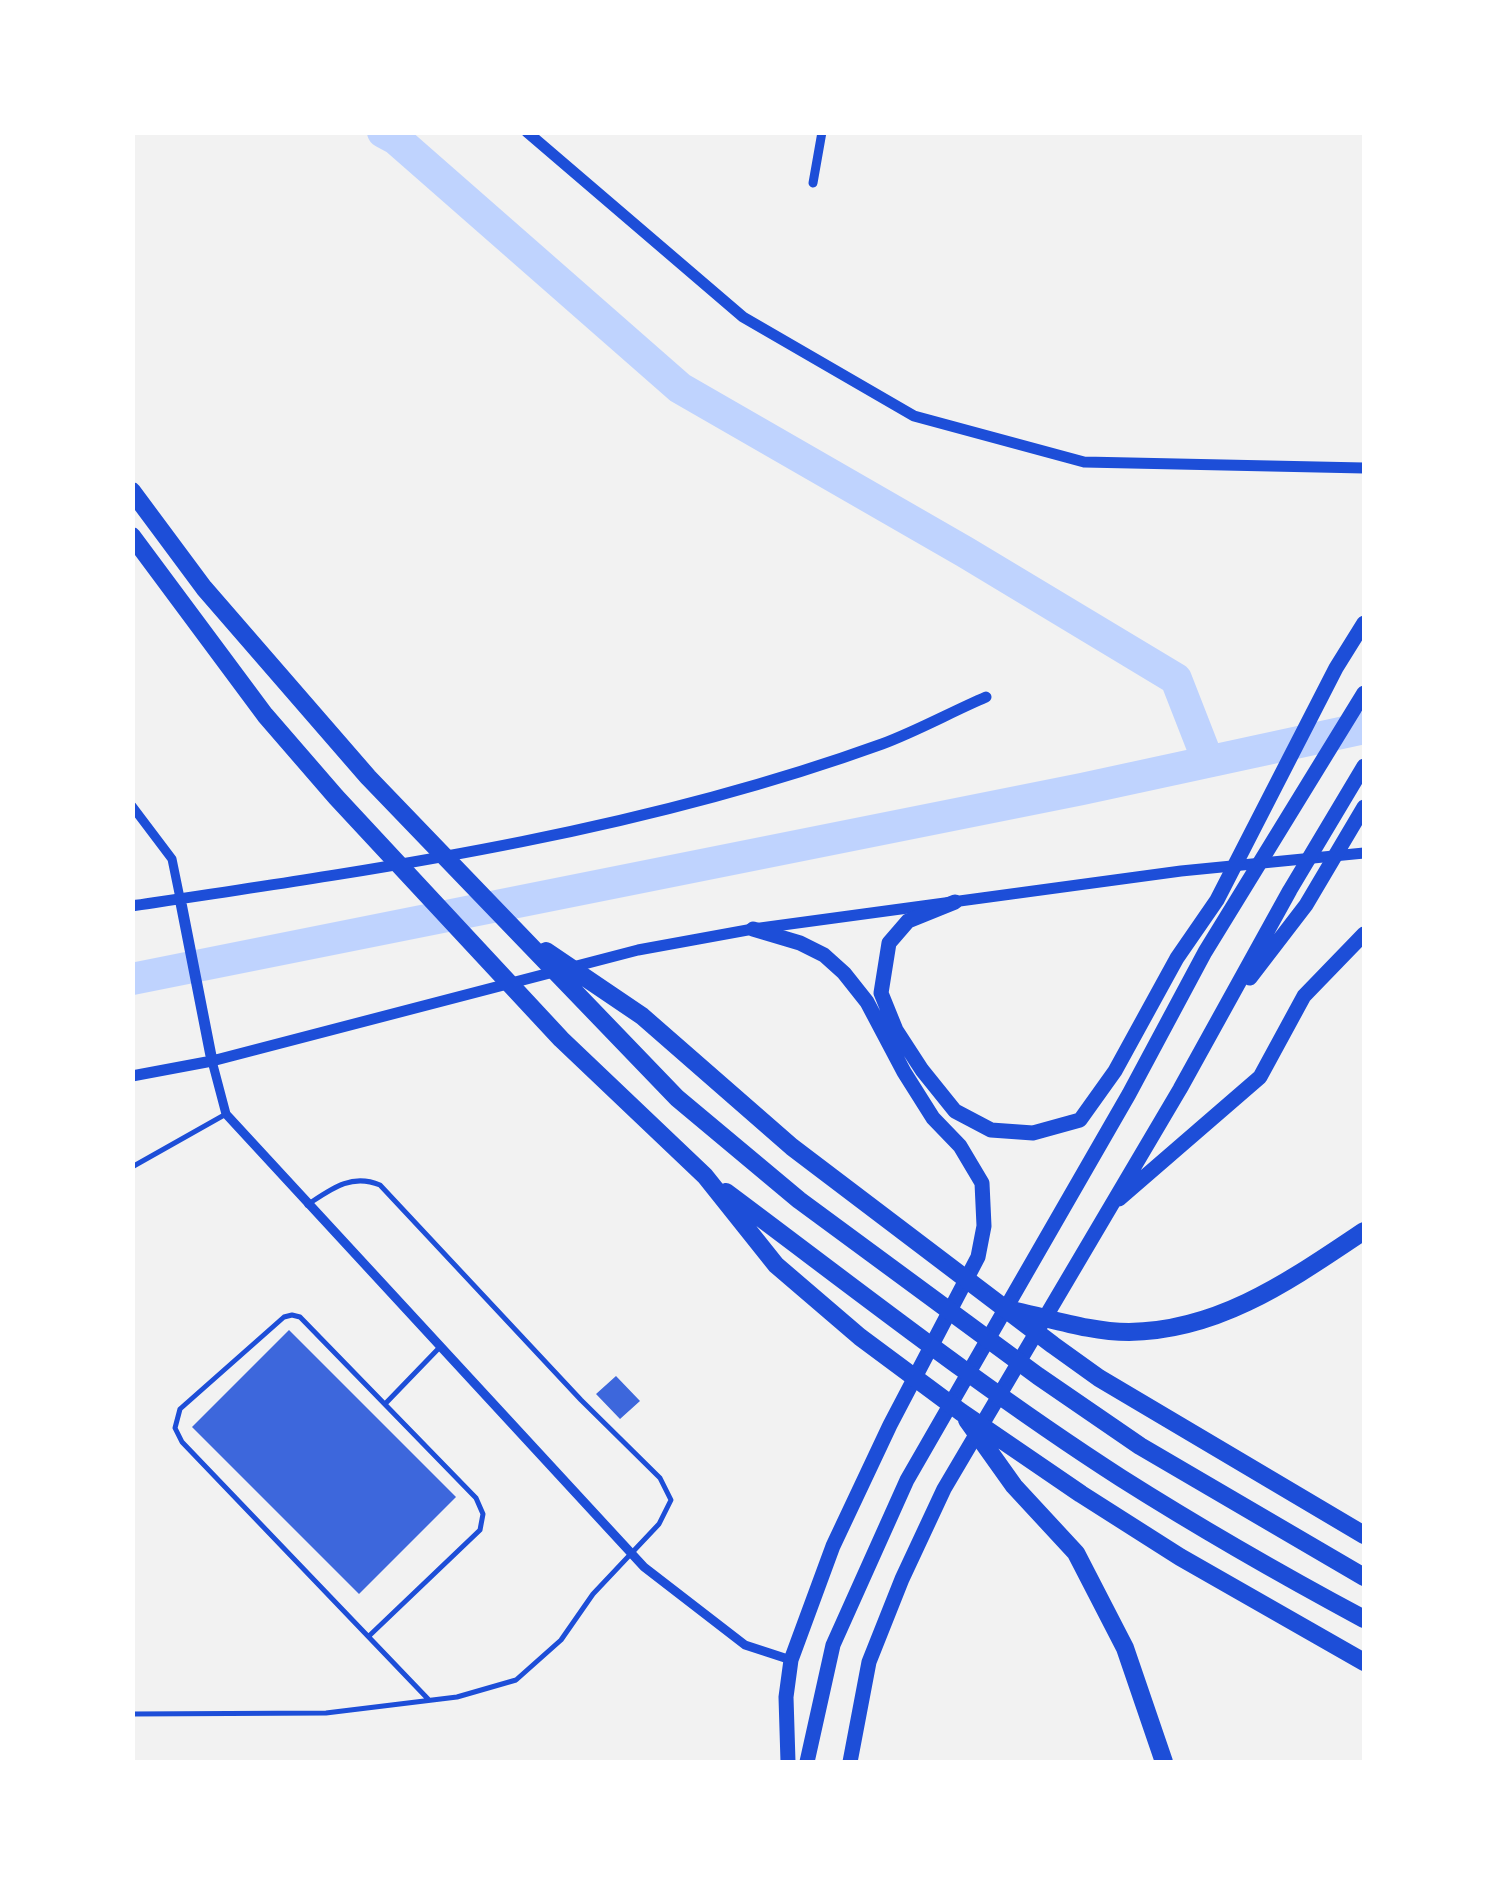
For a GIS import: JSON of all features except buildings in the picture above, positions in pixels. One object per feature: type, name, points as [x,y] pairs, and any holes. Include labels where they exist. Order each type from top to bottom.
[{"type":"highway","points":[[132,492],[204,588],[368,777],[678,1098],[799,1200],[900,1278],[1038,1376],[1155,1455],[1364,1577]]},
{"type":"highway","points":[[132,536],[265,716],[336,797],[561,1039],[705,1176],[1016,1407],[1196,1524],[1364,1619]]},
{"type":"highway","points":[[954,902],[908,921],[889,944],[881,993],[896,1030],[955,1111],[991,1130],[1033,1133],[1080,1120],[1114,1071],[1176,958],[1217,900],[1336,668],[1364,622]]},
{"type":"highway","points":[[807,1762],[833,1645],[908,1480],[1130,1094],[1205,952],[1364,693]]},
{"type":"highway","points":[[850,1762],[869,1662],[944,1489],[1364,766]]},
{"type":"highway","points":[[1218,1021],[1306,904],[1364,807]]},
{"type":"highway","points":[[1205,952],[1217,900]]},
{"type":"highway","points":[[753,929],[800,943],[824,955],[867,1002],[924,1103],[960,1146],[982,1184],[984,1226],[978,1258],[890,1425],[833,1546],[792,1660],[786,1697],[788,1762]]},
{"type":"highway","points":[[517,931],[642,1016],[792,1146],[921,1247],[1011,1310],[1053,1346],[1364,1536]]},
{"type":"highway","points":[[1108,1208],[1260,1077],[1304,996],[1364,934]]},
{"type":"highway","points":[[705,1176],[776,1265],[860,1338],[960,1412],[995,1444],[1180,1557],[1364,1662]]},
{"type":"highway","points":[[1011,1310],[1127,1332],[1166,1329],[1206,1320],[1276,1289],[1364,1231]]},
{"type":"highway","points":[[995,1444],[1014,1486],[1076,1552],[1125,1648],[1164,1762]]},
{"type":"street","points":[[527,132],[743,317],[914,416],[1084,462],[1364,468]]},
{"type":"street","points":[[813,183],[822,132]]},
{"type":"street","points":[[132,906],[295,884],[580,831],[758,785],[885,743],[986,696]]},
{"type":"street","points":[[132,806],[172,859],[226,1114],[644,1568],[745,1645],[792,1660]]},
{"type":"street","points":[[132,826],[145,822]]},
{"type":"street","points":[[132,1076],[212,1061],[638,950],[753,929],[1181,871],[1364,853]]},
{"type":"lane","points":[[132,1167],[226,1114]]},
{"type":"lane","points":[[132,1714],[326,1713],[457,1697],[516,1680],[561,1640],[593,1594],[659,1524],[671,1500],[660,1478],[581,1400],[380,1185],[364,1178],[335,1186],[307,1205]]},
{"type":"lane","points":[[369,1636],[480,1530],[482,1514],[476,1498],[300,1318],[284,1317],[180,1410],[175,1428],[182,1442],[429,1700]]},
{"type":"lane","points":[[385,1404],[440,1347]]},
{"type":"waterway","points":[[383,132],[396,139],[680,388],[1176,679],[1208,761]]},
{"type":"waterway","points":[[132,979],[1082,789],[1364,728]]}]
